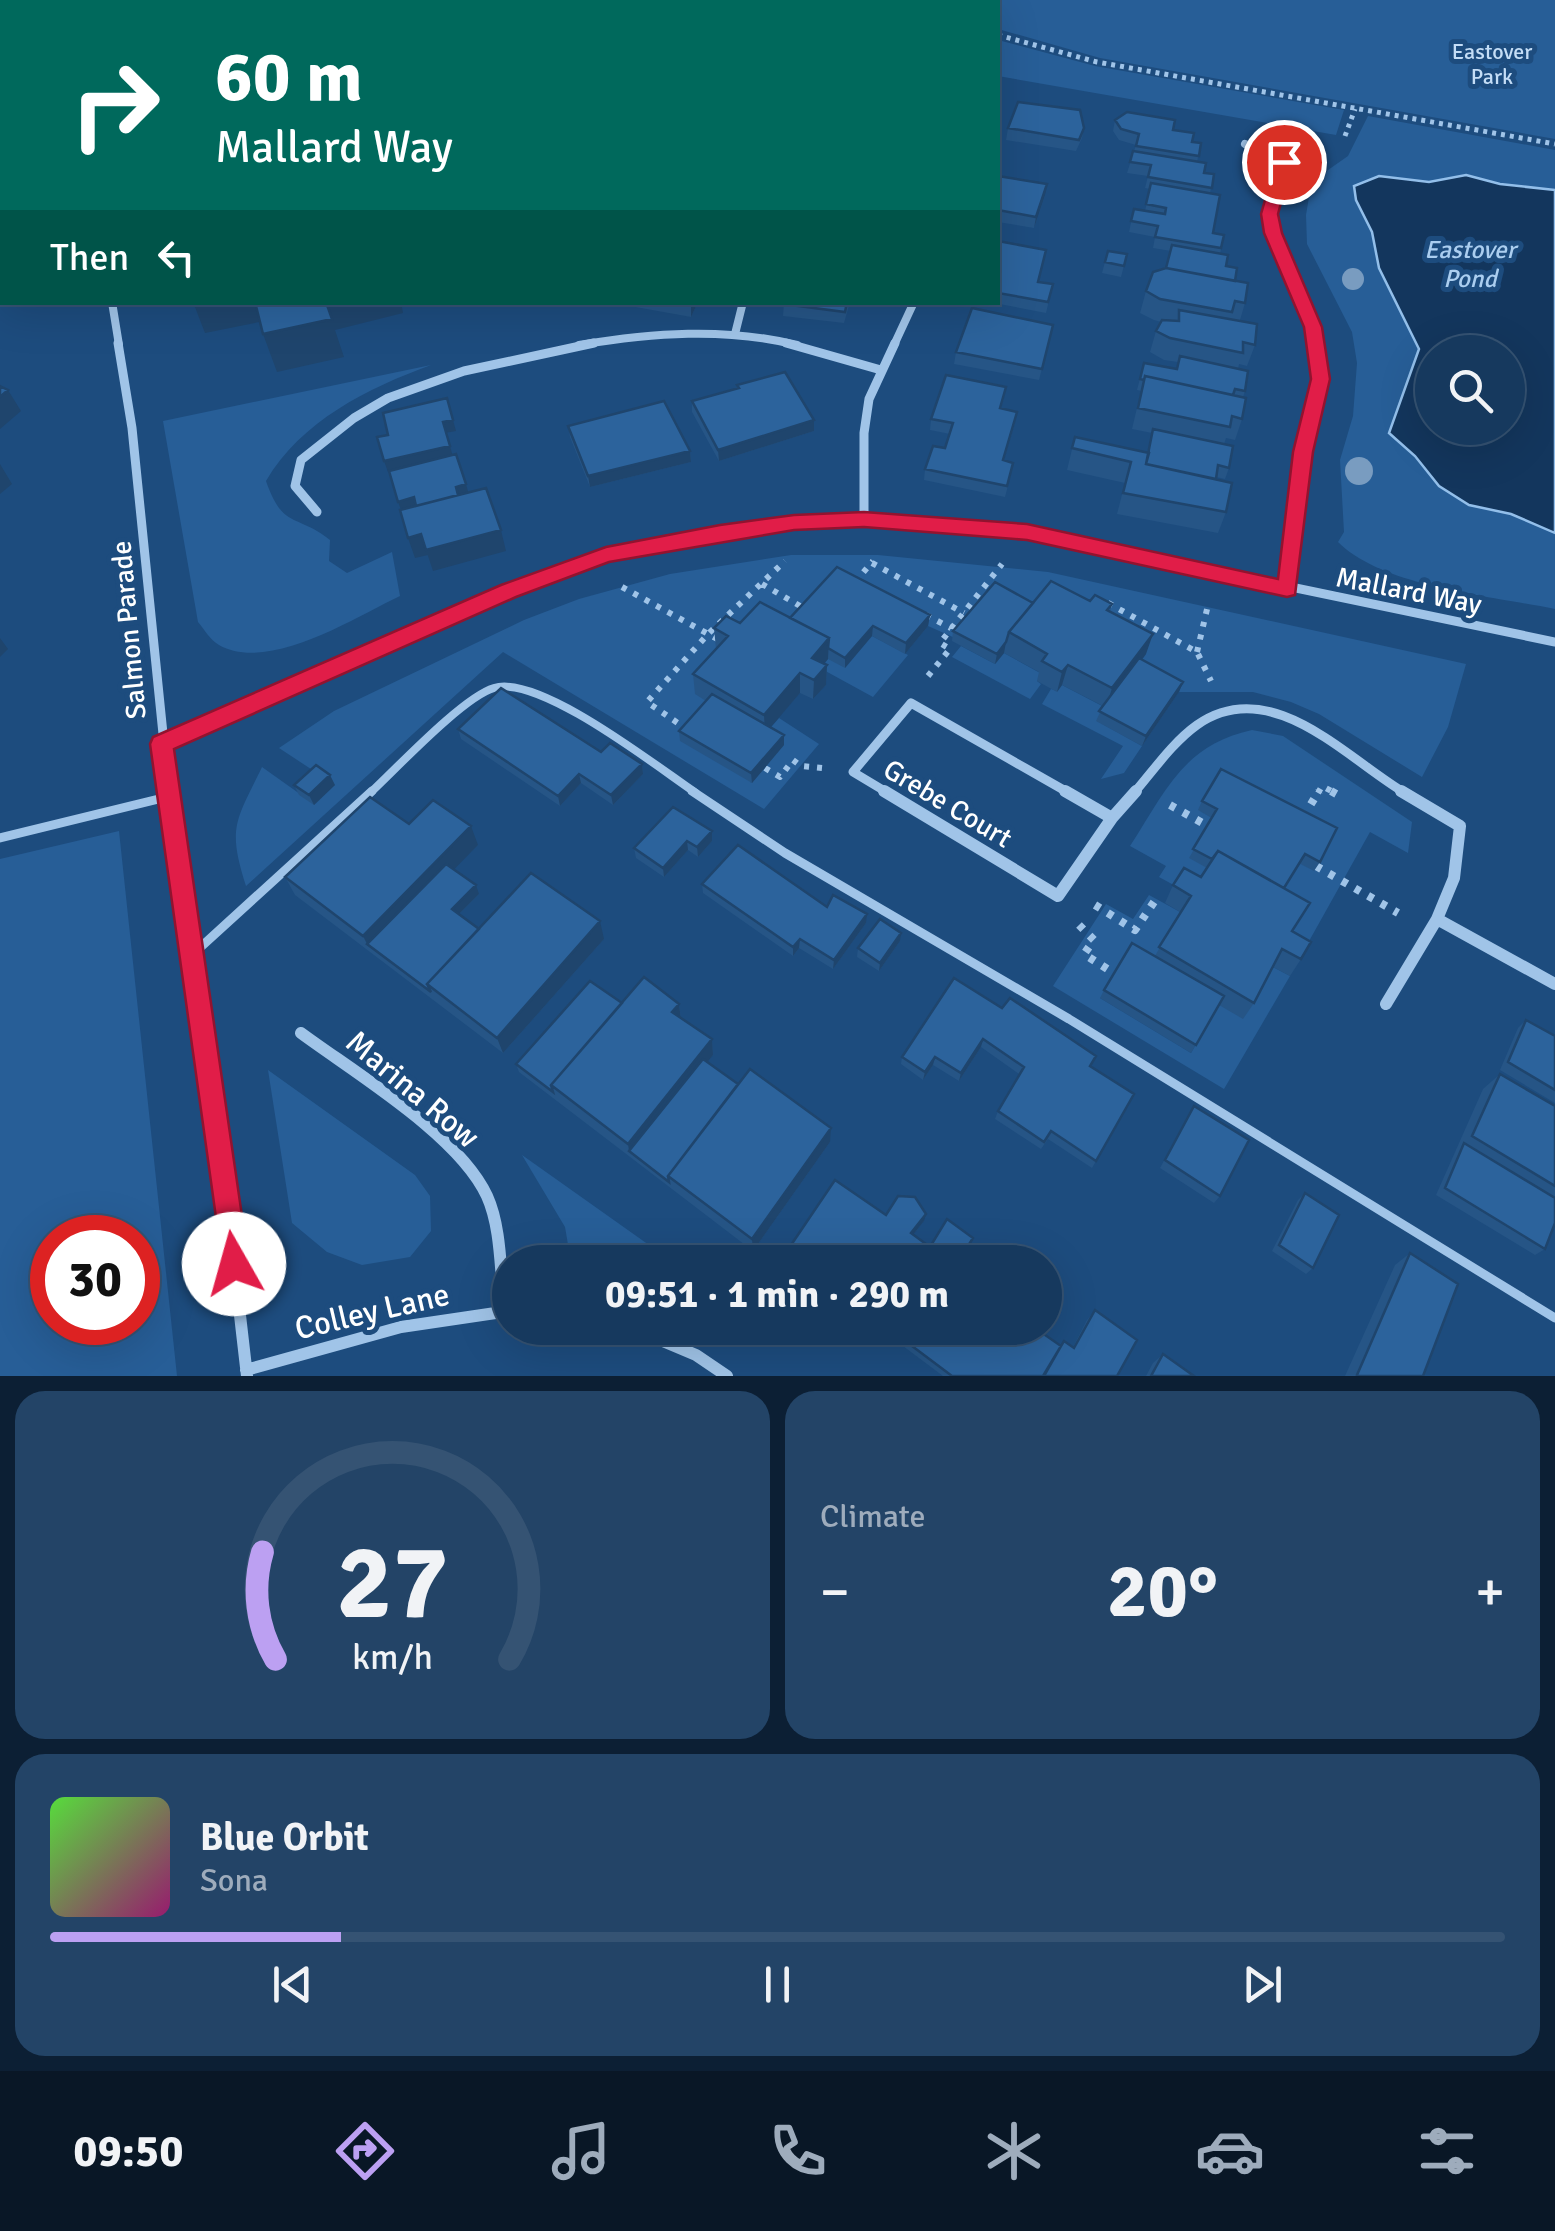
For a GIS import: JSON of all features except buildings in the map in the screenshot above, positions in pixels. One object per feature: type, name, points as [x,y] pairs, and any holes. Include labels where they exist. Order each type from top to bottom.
[{"type":"street","points":[[1245,144],[1284,162]]},
{"type":"street","points":[[1287,589],[1303,452],[1320,379],[1313,327],[1273,233],[1270,214],[1284,162],[1314,145]]},
{"type":"street","name":"Salmon Parade","points":[[112,305],[132,428],[162,744],[222,1159],[247,1373]]},
{"type":"street","points":[[735,334],[742,305]]},
{"type":"street","points":[[864,519],[864,433],[869,399],[913,305]]},
{"type":"street","points":[[316,512],[295,486],[300,460],[388,398],[455,374],[644,335],[735,334],[808,348],[881,370]]},
{"type":"street","name":"Mallard Way","points":[[162,744],[508,591],[606,555],[794,522],[864,519],[1003,530],[1555,642]]},
{"type":"street","name":"Grebe Court","points":[[1061,891],[854,772],[911,703],[1112,818]]},
{"type":"street","points":[[1061,891],[1112,818],[1198,724],[1225,712],[1253,710],[1295,720],[1344,747],[1386,782],[1460,826],[1454,878],[1429,932],[1386,1004]]},
{"type":"street","points":[[1436,919],[1555,984]]},
{"type":"street","name":"Marina Row","points":[[301,1034],[427,1130],[464,1164],[487,1198],[496,1245]]},
{"type":"street","name":"Colley Lane","points":[[247,1373],[400,1327],[492,1313]]},
{"type":"street","points":[[672,1345],[727,1376]]},
{"type":"lane","points":[[192,955],[461,710],[493,688],[527,686],[644,757],[784,853],[1070,1019],[1555,1318]]},
{"type":"lane","points":[[0,838],[170,796]]},
{"type":"path","points":[[1000,36],[1097,62],[1555,144]]},
{"type":"path","points":[[1342,145],[1355,109]]},
{"type":"path","points":[[690,731],[647,702],[708,634],[791,555],[794,522]]},
{"type":"path","points":[[924,681],[950,648],[940,642],[1002,568],[1003,530]]},
{"type":"path","points":[[606,555],[622,586],[721,642]]},
{"type":"path","points":[[872,563],[964,613]]},
{"type":"path","points":[[1197,652],[1212,573]]},
{"type":"path","points":[[990,582],[1002,588]]},
{"type":"path","points":[[762,584],[807,610]]},
{"type":"path","points":[[1108,604],[1197,652],[1216,690]]},
{"type":"path","points":[[923,613],[951,628]]},
{"type":"path","points":[[764,768],[780,777],[793,760],[801,766],[854,772]]},
{"type":"path","points":[[1316,866],[1429,932]]},
{"type":"path","points":[[1061,891],[1135,930],[1156,899]]},
{"type":"path","points":[[1061,891],[1086,935],[1094,940],[1084,954],[1115,974]]},
{"type":"green space","name":"Eastover Park","points":[[1000,0],[1555,0],[1555,139],[1100,58],[1000,30]]},
{"type":"green space","points":[[1000,41],[1095,66],[1344,110],[1336,135],[1000,76]]},
{"type":"green space","points":[[1368,116],[1555,150],[1555,190],[1500,184],[1466,175],[1429,182],[1379,176],[1356,200],[1372,232],[1379,268],[1415,341],[1415,360],[1389,433],[1415,456],[1439,486],[1469,504],[1511,514],[1555,533],[1555,609],[1410,580],[1382,570],[1338,542],[1344,532],[1340,460],[1353,416],[1357,363],[1352,332],[1307,244],[1306,215],[1310,191],[1328,170],[1348,156]]},
{"type":"green space","points":[[431,365],[338,409],[298,441],[266,481],[285,514],[330,540],[329,561],[347,573],[392,552],[400,596],[335,629],[286,648],[239,652],[216,643],[198,622],[163,421]]},
{"type":"green space","points":[[791,555],[878,555],[1048,572],[1466,664],[1448,727],[1422,777],[1319,714],[1291,702],[1253,692],[1179,692],[1135,669],[1145,654],[955,638],[928,626],[784,635],[729,656],[713,704],[751,783],[783,745],[765,734],[779,718],[819,744],[764,809],[503,652],[246,886],[237,850],[237,825],[262,767],[314,804],[320,775],[279,748],[334,711],[524,620],[579,599],[670,574]]},
{"type":"green space","points":[[872,636],[908,655],[873,697],[820,668],[828,659]]},
{"type":"green space","points":[[961,646],[995,664],[1004,653],[1042,674],[1037,681],[1041,684],[1030,699],[952,657]]},
{"type":"green space","points":[[1062,685],[1106,708],[1097,721],[1142,746],[1124,773],[1101,779],[1123,746],[1042,704],[1051,689],[1057,691]]},
{"type":"green space","points":[[1252,730],[1283,736],[1412,822],[1408,853],[1370,832],[1299,959],[1273,905],[1299,863],[1213,818],[1209,869],[1192,895],[1159,877],[1166,866],[1130,846],[1166,789],[1193,759],[1228,737]]},
{"type":"green space","points":[[119,831],[160,1215],[30,1215],[30,1345],[160,1345],[160,1216],[177,1376],[0,1376],[0,859]]},
{"type":"green space","points":[[1149,895],[1182,913],[1151,964],[1100,998],[1191,1053],[1219,1004],[1271,966],[1290,976],[1224,1089],[1053,986],[1106,904],[1133,919]]},
{"type":"green space","points":[[268,1070],[415,1175],[430,1196],[431,1231],[410,1257],[362,1265],[327,1252],[292,1223]]},
{"type":"green space","points":[[522,1155],[649,1245],[568,1245],[565,1227]]},
{"type":"water","name":"Eastover Pond","points":[[1466,175],[1500,184],[1555,190],[1555,533],[1511,514],[1469,505],[1439,486],[1415,456],[1389,433],[1415,360],[1415,445],[1525,445],[1525,335],[1415,335],[1415,341],[1379,268],[1372,232],[1356,200],[1354,186],[1379,176],[1429,182]]},
{"type":"route","points":[[234,1264],[162,744],[508,591],[606,555],[720,532],[794,522],[864,519],[1027,532],[1287,589],[1303,452],[1320,379],[1318,342],[1273,233],[1270,214],[1284,162]]}]
